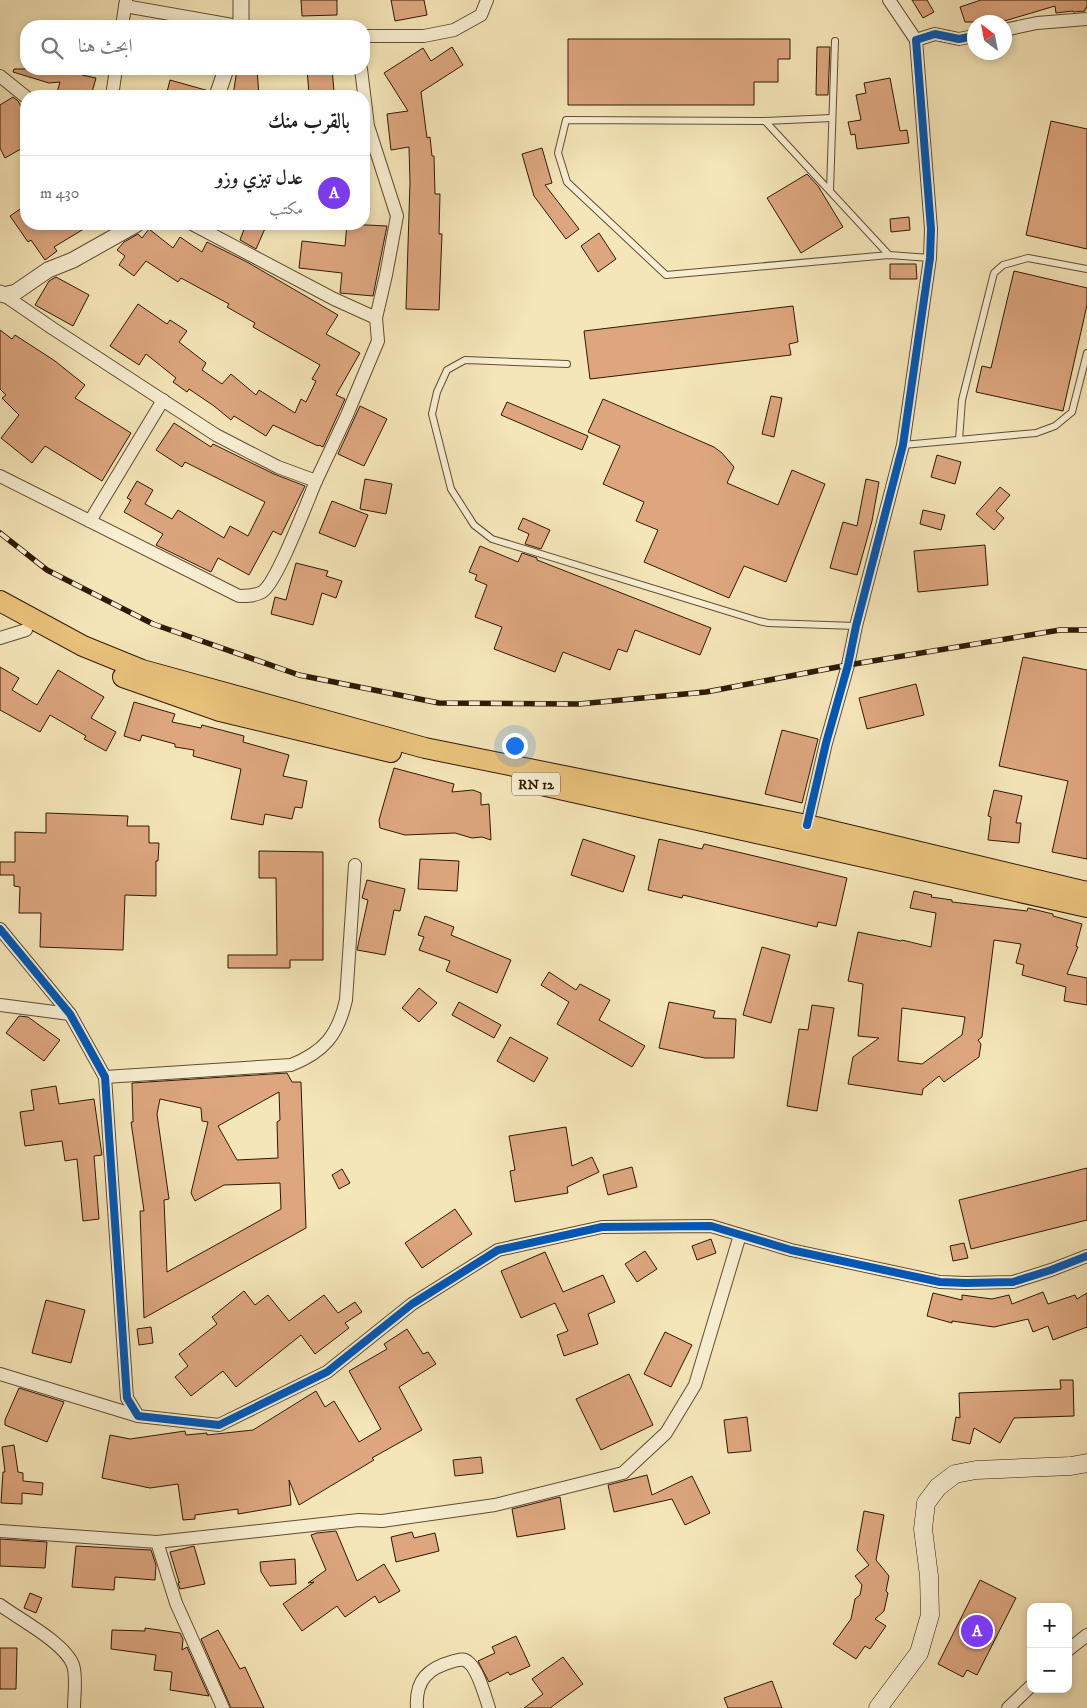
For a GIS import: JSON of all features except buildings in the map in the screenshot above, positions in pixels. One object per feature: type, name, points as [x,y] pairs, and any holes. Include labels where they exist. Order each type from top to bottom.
[{"type":"highway","name":"RN 12","points":[[0,601],[83,646],[133,666],[425,748],[807,825],[1087,892]]},
{"type":"highway","name":"RN 12","points":[[0,617],[112,673],[220,711],[330,738],[1087,907]]},
{"type":"main road","points":[[878,1708],[919,1653],[930,1614],[929,1576],[923,1528],[926,1503],[938,1487],[955,1474],[976,1470],[1071,1466],[1087,1463]]},
{"type":"street","points":[[239,20],[241,0]]},
{"type":"street","points":[[370,36],[424,36],[454,30],[481,14],[487,0]]},
{"type":"street","points":[[807,825],[826,743],[903,446],[930,258],[931,229],[916,40],[889,0]]},
{"type":"street","points":[[123,20],[125,3],[209,20]]},
{"type":"street","points":[[1012,29],[1087,19]]},
{"type":"street","points":[[916,40],[935,34],[959,39],[967,37]]},
{"type":"street","points":[[113,90],[115,75]]},
{"type":"street","points":[[219,90],[224,75]]},
{"type":"street","points":[[362,75],[364,90]]},
{"type":"street","points":[[0,76],[20,92]]},
{"type":"street","points":[[0,476],[239,596],[252,596],[263,592],[275,577],[378,341],[376,318],[397,216],[370,132]]},
{"type":"street","points":[[2,294],[16,292],[48,270],[73,260],[126,230]]},
{"type":"street","points":[[203,230],[334,300],[376,318]]},
{"type":"street","points":[[2,294],[216,435],[269,463],[316,481]]},
{"type":"street","points":[[90,521],[163,400]]},
{"type":"street","points":[[0,638],[26,630]]},
{"type":"street","points":[[105,1077],[290,1065],[308,1058],[322,1048],[334,1034],[342,1018],[346,1000],[355,865]]},
{"type":"street","points":[[0,929],[70,1014],[105,1077],[127,1398],[138,1416]]},
{"type":"street","points":[[0,1005],[70,1014]]},
{"type":"street","points":[[0,1374],[138,1416],[219,1425],[327,1372],[412,1304],[498,1250],[602,1227],[711,1226],[791,1250],[949,1282],[1012,1282],[1087,1256]]},
{"type":"street","points":[[0,1531],[157,1542],[359,1520],[382,1521],[495,1505],[623,1473],[666,1433],[695,1385],[740,1235]]},
{"type":"street","points":[[157,1542],[176,1603],[223,1708]]},
{"type":"street","points":[[0,1605],[55,1642],[67,1654],[73,1665],[74,1708]]},
{"type":"street","points":[[1071,1648],[1087,1635]]},
{"type":"street","points":[[417,1708],[417,1689],[424,1678],[436,1666],[461,1659],[467,1660],[473,1667],[490,1708]]},
{"type":"street","points":[[1008,1708],[1027,1690]]},
{"type":"lane","points":[[830,190],[835,41]]},
{"type":"lane","points":[[832,118],[765,121],[566,120],[558,153],[567,182],[666,275],[889,255],[930,258]]},
{"type":"lane","points":[[765,121],[889,255]]},
{"type":"lane","points":[[959,440],[962,400],[994,273],[1003,265],[1028,258],[1087,268]]},
{"type":"lane","points":[[903,446],[1036,433],[1055,426],[1072,412],[1087,353]]},
{"type":"lane","points":[[567,364],[465,360],[447,370],[432,414],[451,489],[474,525],[492,539],[768,623],[856,626]]},
{"type":"railway","points":[[0,533],[47,570],[153,624],[299,675],[439,703],[579,704],[706,692],[848,665],[1060,630],[1087,630]]},
{"type":"cycle path","points":[[807,825],[826,743],[848,665],[856,626],[903,445],[930,258],[931,229],[916,40],[935,34],[959,39],[967,37]]},
{"type":"cycle path","points":[[0,929],[70,1014],[105,1077],[127,1398],[138,1416],[219,1425],[327,1372],[412,1304],[498,1250],[602,1227],[711,1226],[791,1250],[940,1282],[1013,1282],[1087,1256]]},
{"type":"place","name":"عدل تيزي وزو","points":[[977,1631]]}]
